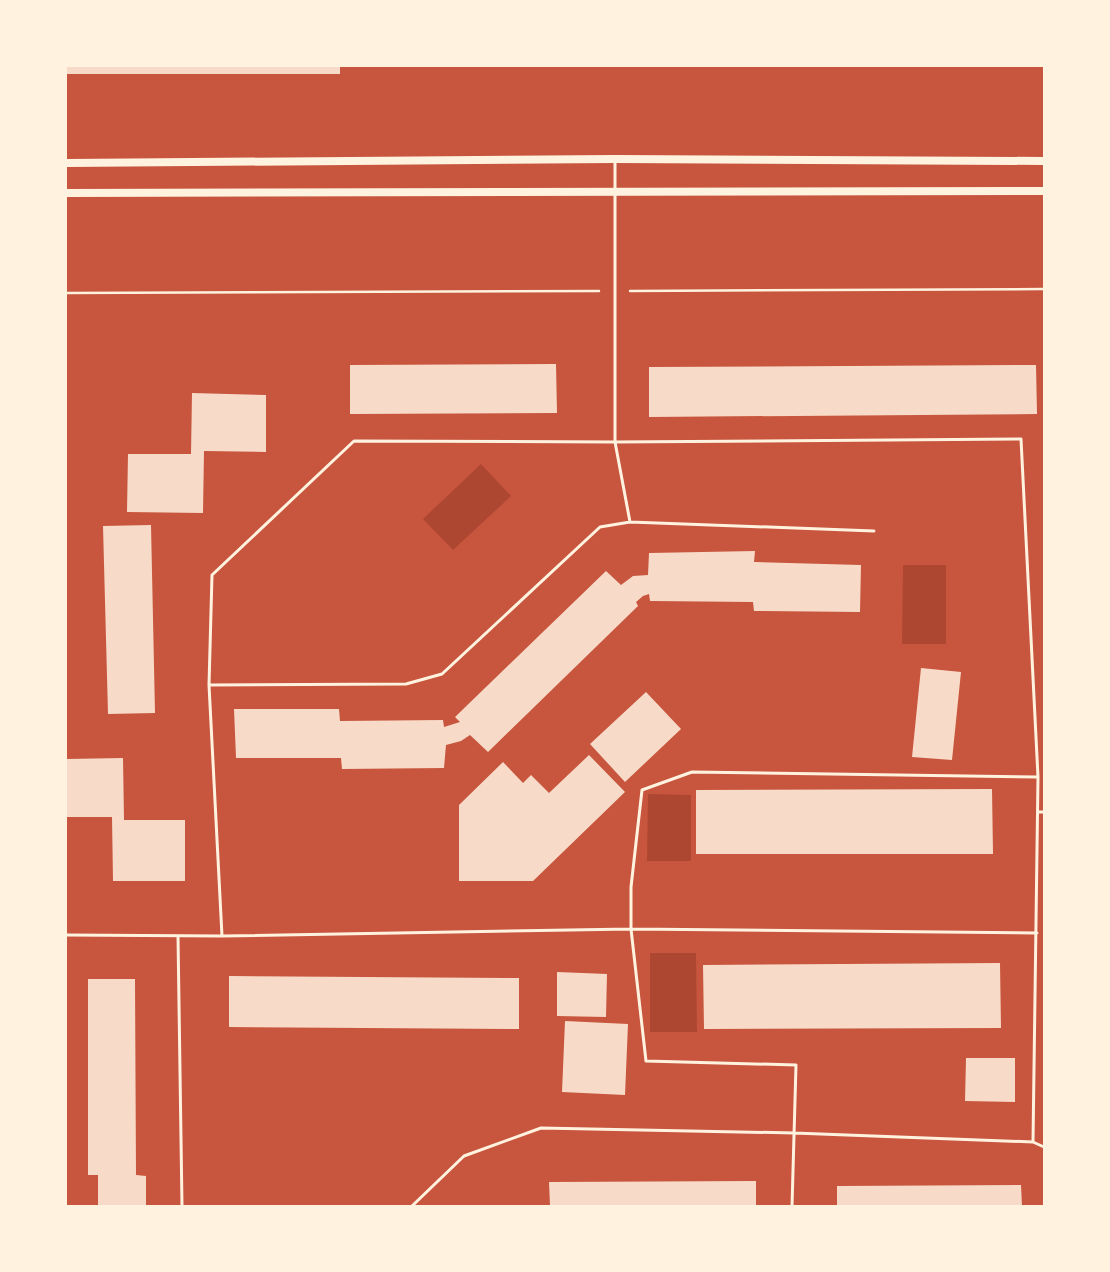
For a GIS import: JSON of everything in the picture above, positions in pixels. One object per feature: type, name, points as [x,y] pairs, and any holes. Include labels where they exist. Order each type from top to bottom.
[{"type":"main road","points":[[66,163],[615,160],[1044,160]]},
{"type":"main road","points":[[66,193],[1044,191]]},
{"type":"lane","points":[[615,160],[614,442],[630,522]]},
{"type":"lane","points":[[222,936],[209,684],[212,575],[354,441],[614,442],[1021,439],[1038,777],[1033,1142]]},
{"type":"lane","points":[[209,684],[406,684],[442,674],[600,527],[630,522],[874,531]]},
{"type":"lane","points":[[792,1206],[796,1065],[646,1061],[631,929],[631,887],[642,790],[692,772],[1038,777]]},
{"type":"lane","points":[[1038,812],[1044,812]]},
{"type":"lane","points":[[66,935],[222,936],[631,929],[1037,933]]},
{"type":"lane","points":[[178,936],[182,1206]]},
{"type":"lane","points":[[412,1206],[464,1156],[541,1128],[794,1133],[1033,1142],[1044,1147]]},
{"type":"path","points":[[66,293],[1044,289]]},
{"type":"shaded area","points":[[481,464],[511,496],[453,550],[423,519]]},
{"type":"shaded area","points":[[903,565],[946,565],[946,644],[902,644]]},
{"type":"shaded area","points":[[648,794],[691,795],[691,861],[647,861]]},
{"type":"shaded area","points":[[650,953],[696,953],[697,1032],[650,1032]]},
{"type":"building","points":[[66,66],[340,66],[340,74],[66,74]]},
{"type":"building","points":[[556,364],[557,413],[350,414],[350,365]]},
{"type":"building","points":[[1036,365],[1037,414],[649,417],[649,367]]},
{"type":"building","points":[[192,393],[266,395],[266,452],[204,451],[203,513],[127,512],[128,454],[191,454]]},
{"type":"building","points":[[151,525],[155,713],[108,714],[103,526]]},
{"type":"building","points":[[755,551],[754,562],[861,565],[860,612],[754,611],[753,602],[650,601],[649,594],[643,596],[636,602],[638,606],[488,752],[470,735],[461,741],[446,745],[444,768],[342,769],[341,758],[236,758],[234,709],[339,709],[340,721],[443,720],[444,727],[460,722],[455,717],[606,571],[621,585],[633,576],[648,575],[649,553]]},
{"type":"building","points":[[921,668],[961,672],[952,760],[912,757]]},
{"type":"building","points":[[646,692],[681,729],[625,782],[590,744]]},
{"type":"building","points":[[589,755],[625,792],[533,881],[459,881],[459,805],[503,762],[523,783],[531,775],[549,793]]},
{"type":"building","points":[[123,758],[124,820],[185,820],[185,881],[113,881],[112,817],[66,817],[66,759]]},
{"type":"building","points":[[992,789],[993,854],[696,854],[696,790]]},
{"type":"building","points":[[1000,963],[1001,1028],[704,1029],[703,965]]},
{"type":"building","points":[[557,972],[607,974],[606,1017],[557,1016]]},
{"type":"building","points":[[229,976],[519,978],[519,1029],[229,1027]]},
{"type":"building","points":[[88,979],[135,979],[136,1175],[146,1176],[146,1206],[98,1206],[98,1175],[88,1175]]},
{"type":"building","points":[[565,1021],[628,1024],[625,1095],[562,1092]]},
{"type":"building","points":[[966,1058],[1015,1058],[1015,1102],[965,1101]]},
{"type":"building","points":[[756,1181],[756,1206],[550,1206],[549,1182]]},
{"type":"building","points":[[1021,1185],[1022,1206],[837,1206],[837,1186]]}]
